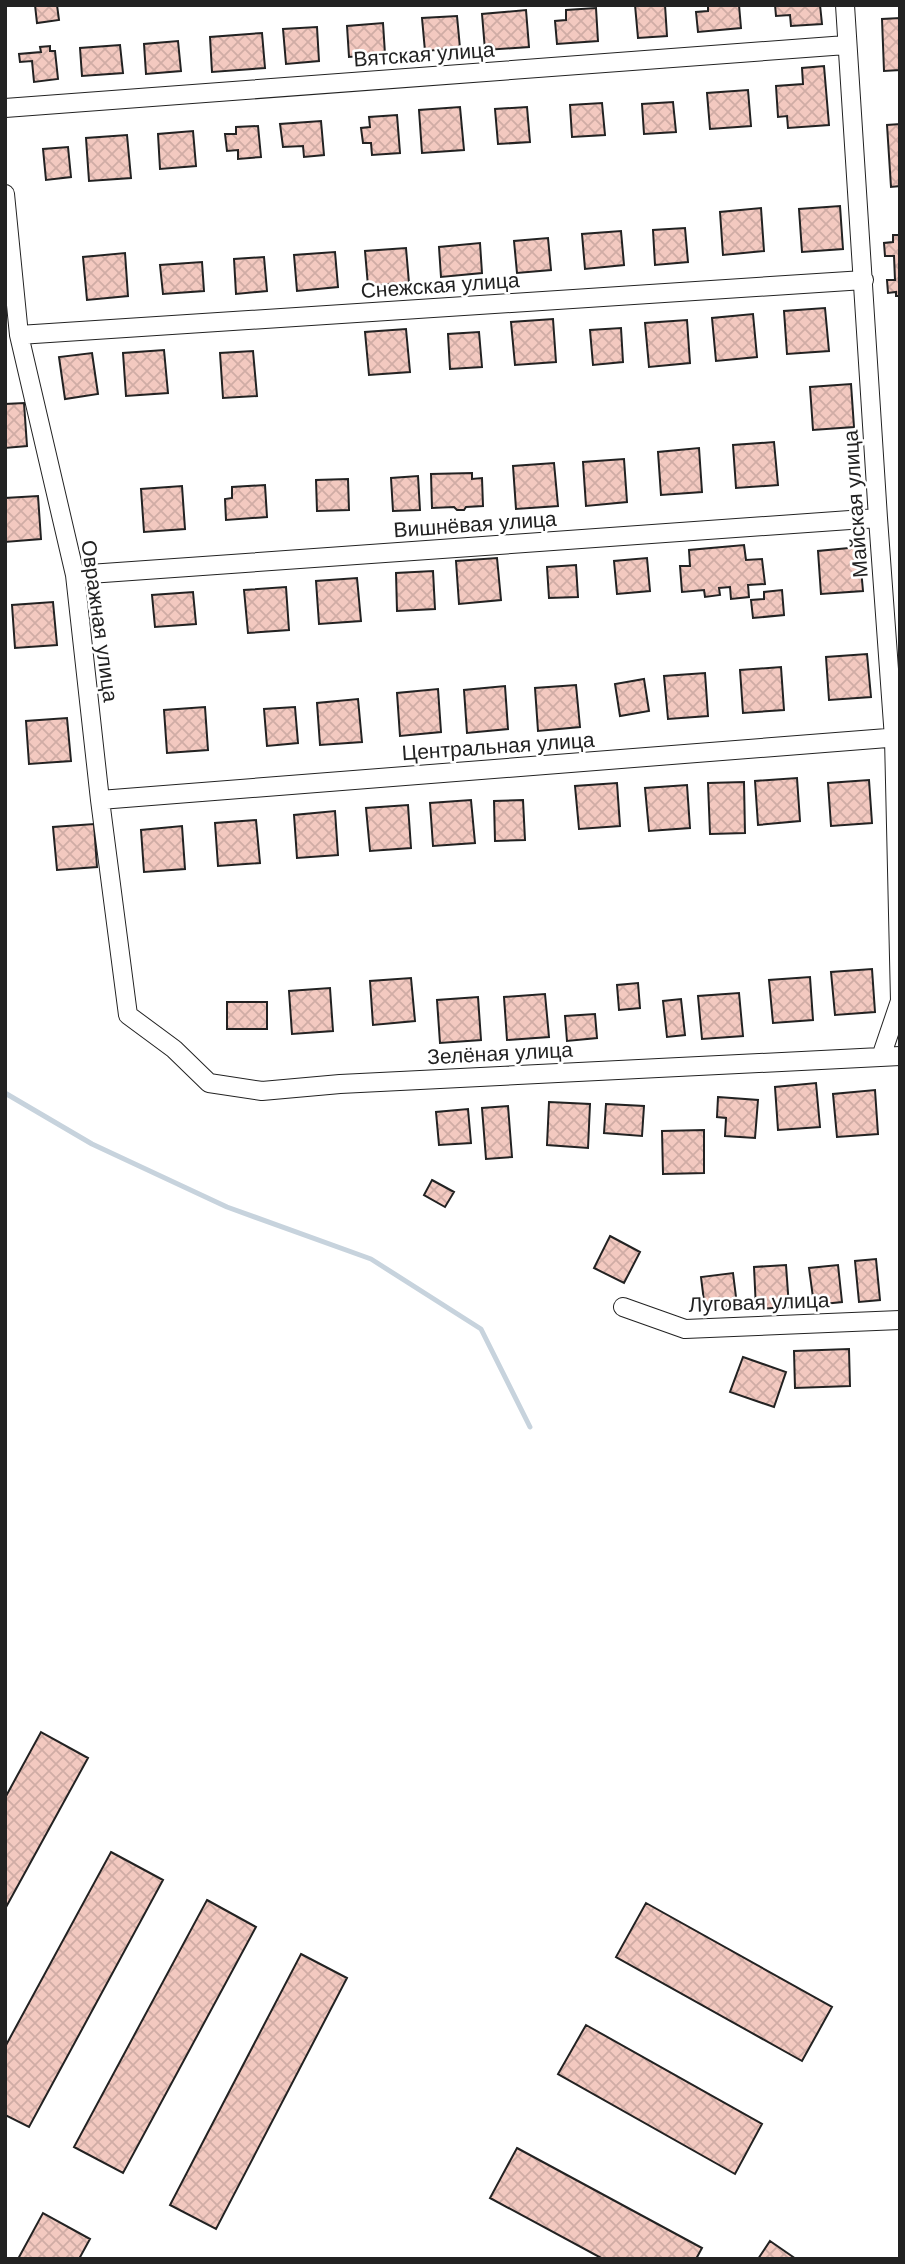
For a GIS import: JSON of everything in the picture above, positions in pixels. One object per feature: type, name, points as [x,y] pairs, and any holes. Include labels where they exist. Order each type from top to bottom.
[{"type":"street","name":"Майская улица","points":[[845,5],[877,518],[897,738],[900,1001]]},
{"type":"street","name":"Вятская улица","points":[[5,108],[846,45]]},
{"type":"street","name":"Овражная улица","points":[[5,194],[19,335],[75,575],[128,1016]]},
{"type":"street","name":"Снежская улица","points":[[19,335],[864,280]]},
{"type":"street","name":"Вишнёвая улица","points":[[75,575],[877,518]]},
{"type":"street","name":"Центральная улица","points":[[100,800],[897,738]]},
{"type":"street","points":[[881,1057],[900,1001]]},
{"type":"street","name":"Зелёная улица","points":[[128,1016],[174,1049],[209,1083],[262,1091],[340,1084],[900,1056]]},
{"type":"street","name":"Луговая улица","points":[[623,1307],[685,1329],[900,1320]]},
{"type":"building","points":[[35,5],[57,5],[59,20],[37,23]]},
{"type":"building","points":[[635,5],[665,5],[667,36],[638,38]]},
{"type":"building","points":[[708,5],[739,5],[741,28],[698,32],[696,12],[708,11]]},
{"type":"building","points":[[775,5],[820,5],[822,24],[791,26],[790,15],[776,16]]},
{"type":"building","points":[[596,8],[598,41],[557,44],[555,21],[566,20],[566,10]]},
{"type":"building","points":[[526,10],[529,47],[485,50],[482,14]]},
{"type":"building","points":[[457,16],[460,48],[425,51],[422,18]]},
{"type":"building","points":[[900,18],[900,70],[884,71],[882,19]]},
{"type":"building","points":[[383,23],[385,54],[349,57],[347,26]]},
{"type":"building","points":[[317,27],[319,61],[286,64],[283,29]]},
{"type":"building","points":[[262,33],[265,68],[212,72],[210,37]]},
{"type":"building","points":[[178,41],[181,71],[146,74],[144,44]]},
{"type":"building","points":[[120,45],[123,73],[82,76],[80,48]]},
{"type":"building","points":[[50,46],[50,51],[55,51],[58,79],[34,82],[32,61],[20,62],[19,54],[41,52],[40,47]]},
{"type":"building","points":[[824,66],[829,125],[788,128],[787,116],[778,117],[776,86],[803,84],[802,68]]},
{"type":"building","points":[[748,90],[751,126],[710,129],[707,93]]},
{"type":"building","points":[[673,102],[676,132],[644,134],[642,104]]},
{"type":"building","points":[[602,103],[605,135],[572,137],[570,105]]},
{"type":"building","points":[[460,107],[464,150],[422,153],[419,110]]},
{"type":"building","points":[[527,107],[530,142],[498,144],[495,109]]},
{"type":"building","points":[[397,115],[400,153],[372,155],[371,143],[363,143],[361,128],[370,127],[369,117]]},
{"type":"building","points":[[321,121],[324,155],[304,157],[303,146],[283,147],[280,124]]},
{"type":"building","points":[[900,124],[900,186],[891,187],[887,125]]},
{"type":"building","points":[[258,126],[261,157],[238,159],[238,150],[227,151],[225,134],[236,134],[236,127]]},
{"type":"building","points":[[193,131],[196,166],[160,169],[158,134]]},
{"type":"building","points":[[127,135],[131,178],[89,181],[86,138]]},
{"type":"building","points":[[68,147],[71,177],[46,180],[43,149]]},
{"type":"building","points":[[840,206],[843,249],[802,252],[799,209]]},
{"type":"building","points":[[761,208],[764,251],[723,255],[720,212]]},
{"type":"building","points":[[685,228],[688,262],[655,265],[653,230]]},
{"type":"building","points":[[621,231],[624,265],[585,269],[582,234]]},
{"type":"building","points":[[893,235],[900,235],[900,296],[896,296],[896,292],[888,293],[887,280],[895,280],[894,256],[885,256],[884,243],[893,242]]},
{"type":"building","points":[[548,238],[551,270],[517,273],[514,241]]},
{"type":"building","points":[[480,243],[482,273],[441,277],[439,247]]},
{"type":"building","points":[[406,248],[409,283],[368,286],[365,251]]},
{"type":"building","points":[[335,252],[338,287],[297,291],[294,255]]},
{"type":"building","points":[[125,253],[128,296],[87,300],[83,257]]},
{"type":"building","points":[[264,257],[267,291],[236,294],[234,259]]},
{"type":"building","points":[[202,262],[204,291],[163,294],[160,265]]},
{"type":"building","points":[[825,308],[829,351],[787,354],[784,311]]},
{"type":"building","points":[[753,314],[757,357],[716,361],[712,318]]},
{"type":"building","points":[[553,319],[556,362],[515,365],[511,322]]},
{"type":"building","points":[[687,320],[690,363],[649,367],[645,323]]},
{"type":"building","points":[[621,328],[623,362],[593,365],[590,330]]},
{"type":"building","points":[[406,329],[410,372],[369,375],[365,332]]},
{"type":"building","points":[[479,332],[482,367],[450,369],[448,334]]},
{"type":"building","points":[[164,350],[168,393],[126,396],[123,353]]},
{"type":"building","points":[[253,351],[257,396],[223,398],[220,353]]},
{"type":"building","points":[[92,353],[98,394],[65,399],[59,357]]},
{"type":"building","points":[[851,384],[854,427],[813,430],[810,387]]},
{"type":"building","points":[[24,403],[27,446],[5,448],[5,404]]},
{"type":"building","points":[[774,442],[778,485],[736,488],[733,445]]},
{"type":"building","points":[[699,448],[702,492],[661,495],[658,452]]},
{"type":"building","points":[[624,459],[627,502],[586,506],[583,462]]},
{"type":"building","points":[[554,463],[558,506],[516,509],[513,466]]},
{"type":"building","points":[[472,473],[472,479],[482,478],[483,506],[466,507],[464,510],[454,507],[432,508],[431,474]]},
{"type":"building","points":[[418,476],[420,510],[393,511],[391,478]]},
{"type":"building","points":[[348,479],[349,510],[317,511],[316,480]]},
{"type":"building","points":[[265,485],[267,517],[226,520],[225,499],[232,498],[232,487]]},
{"type":"building","points":[[182,486],[185,529],[144,532],[141,489]]},
{"type":"building","points":[[38,496],[41,539],[5,542],[5,498]]},
{"type":"building","points":[[744,545],[746,560],[762,559],[765,584],[748,585],[749,597],[731,599],[730,587],[719,588],[720,595],[705,597],[704,590],[682,592],[680,566],[690,566],[689,550]]},
{"type":"building","points":[[859,547],[863,591],[821,594],[818,551]]},
{"type":"building","points":[[497,558],[501,600],[459,604],[456,561]]},
{"type":"building","points":[[647,558],[650,591],[617,594],[614,561]]},
{"type":"building","points":[[576,565],[578,597],[549,598],[547,567]]},
{"type":"building","points":[[433,571],[435,609],[397,611],[396,573]]},
{"type":"building","points":[[357,578],[361,621],[319,624],[316,581]]},
{"type":"building","points":[[286,587],[289,630],[248,633],[244,590]]},
{"type":"building","points":[[782,590],[784,615],[753,618],[751,600],[764,599],[764,592]]},
{"type":"building","points":[[193,592],[196,624],[155,627],[152,595]]},
{"type":"building","points":[[53,602],[57,645],[15,648],[12,605]]},
{"type":"building","points":[[867,654],[871,697],[829,700],[826,657]]},
{"type":"building","points":[[781,667],[784,710],[743,713],[740,670]]},
{"type":"building","points":[[705,673],[708,716],[668,719],[664,676]]},
{"type":"building","points":[[644,679],[649,711],[620,716],[615,684]]},
{"type":"building","points":[[576,685],[580,727],[538,731],[535,688]]},
{"type":"building","points":[[505,686],[508,729],[467,733],[464,690]]},
{"type":"building","points":[[438,689],[441,732],[400,736],[397,693]]},
{"type":"building","points":[[358,699],[362,742],[320,745],[317,703]]},
{"type":"building","points":[[205,707],[208,750],[167,753],[164,710]]},
{"type":"building","points":[[295,707],[298,743],[267,746],[264,709]]},
{"type":"building","points":[[67,718],[71,761],[29,764],[26,721]]},
{"type":"building","points":[[797,778],[800,821],[758,825],[755,781]]},
{"type":"building","points":[[869,780],[872,823],[831,826],[828,783]]},
{"type":"building","points":[[744,782],[745,833],[710,834],[708,783]]},
{"type":"building","points":[[617,783],[620,826],[579,829],[575,786]]},
{"type":"building","points":[[687,785],[690,828],[649,831],[645,788]]},
{"type":"building","points":[[471,800],[475,843],[433,846],[430,803]]},
{"type":"building","points":[[523,800],[525,840],[495,841],[494,801]]},
{"type":"building","points":[[408,805],[411,848],[370,851],[366,808]]},
{"type":"building","points":[[335,811],[338,855],[297,858],[294,815]]},
{"type":"building","points":[[256,820],[260,863],[218,866],[215,823]]},
{"type":"building","points":[[94,824],[97,867],[57,870],[53,827]]},
{"type":"building","points":[[182,826],[185,869],[144,872],[141,830]]},
{"type":"building","points":[[872,969],[875,1012],[835,1015],[831,972]]},
{"type":"building","points":[[810,977],[813,1020],[773,1023],[769,980]]},
{"type":"building","points":[[411,978],[415,1021],[373,1025],[370,981]]},
{"type":"building","points":[[638,983],[640,1008],[619,1010],[617,985]]},
{"type":"building","points":[[330,988],[333,1031],[292,1034],[289,991]]},
{"type":"building","points":[[739,993],[743,1036],[702,1039],[698,996]]},
{"type":"building","points":[[545,994],[549,1037],[507,1040],[504,997]]},
{"type":"building","points":[[478,997],[481,1040],[440,1043],[437,1000]]},
{"type":"building","points":[[681,999],[685,1035],[667,1037],[663,1001]]},
{"type":"building","points":[[227,1002],[267,1002],[267,1029],[227,1029]]},
{"type":"building","points":[[595,1014],[597,1038],[567,1041],[565,1016]]},
{"type":"building","points":[[816,1083],[820,1127],[778,1130],[775,1087]]},
{"type":"building","points":[[875,1090],[878,1134],[837,1137],[833,1094]]},
{"type":"building","points":[[718,1097],[758,1100],[755,1138],[725,1136],[726,1118],[717,1117]]},
{"type":"building","points":[[549,1102],[590,1104],[588,1148],[547,1145]]},
{"type":"building","points":[[606,1104],[644,1106],[642,1136],[604,1133]]},
{"type":"building","points":[[508,1106],[512,1157],[486,1159],[482,1108]]},
{"type":"building","points":[[468,1109],[471,1143],[439,1145],[436,1112]]},
{"type":"building","points":[[704,1130],[704,1173],[663,1174],[662,1131]]},
{"type":"building","points":[[432,1180],[454,1192],[445,1207],[424,1195]]},
{"type":"building","points":[[610,1236],[640,1252],[624,1283],[594,1268]]},
{"type":"building","points":[[876,1259],[880,1300],[859,1302],[855,1261]]},
{"type":"building","points":[[786,1265],[789,1307],[756,1309],[754,1267]]},
{"type":"building","points":[[838,1265],[842,1302],[814,1305],[809,1268]]},
{"type":"building","points":[[733,1273],[737,1305],[705,1309],[701,1277]]},
{"type":"building","points":[[849,1349],[850,1386],[795,1388],[794,1351]]},
{"type":"building","points":[[743,1357],[786,1372],[774,1407],[730,1392]]},
{"type":"building","points":[[41,1732],[88,1758],[5,1909],[5,1798]]},
{"type":"building","points":[[111,1852],[163,1880],[29,2127],[5,2115],[5,2047]]},
{"type":"building","points":[[207,1900],[256,1927],[123,2173],[74,2147]]},
{"type":"building","points":[[646,1903],[832,2007],[802,2061],[616,1957]]},
{"type":"building","points":[[301,1954],[347,1978],[216,2229],[170,2205]]},
{"type":"building","points":[[586,2025],[762,2124],[735,2174],[558,2074]]},
{"type":"building","points":[[517,2148],[702,2248],[696,2259],[603,2259],[490,2198]]},
{"type":"building","points":[[43,2213],[90,2239],[79,2259],[18,2259]]},
{"type":"building","points":[[770,2241],[796,2259],[758,2259]]},
{"type":"waterway","points":[[5,1093],[92,1144],[227,1207],[371,1259],[481,1329],[530,1427]]}]
